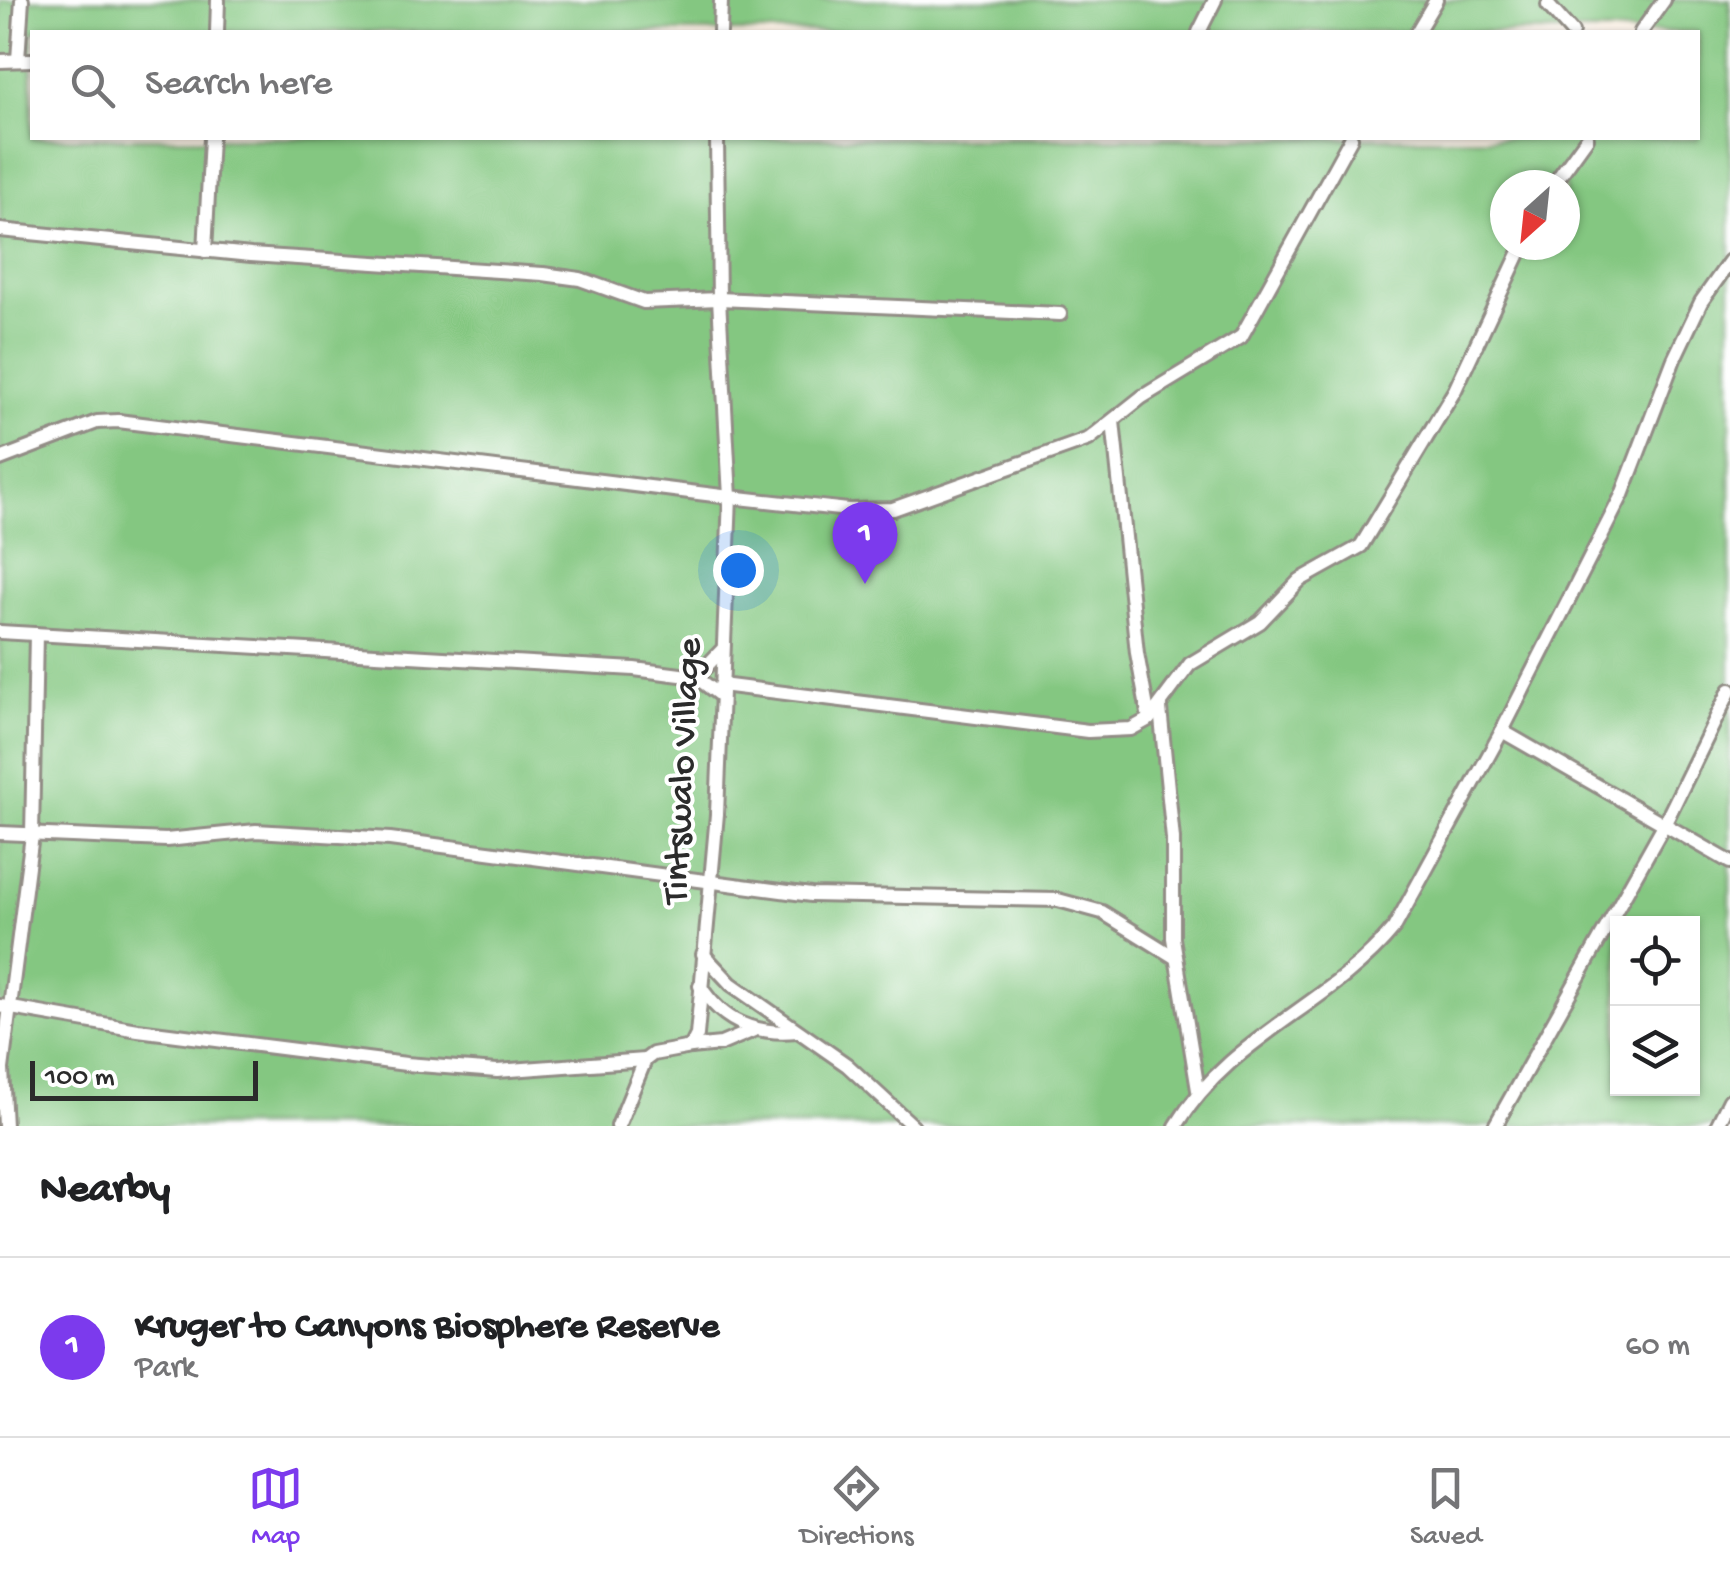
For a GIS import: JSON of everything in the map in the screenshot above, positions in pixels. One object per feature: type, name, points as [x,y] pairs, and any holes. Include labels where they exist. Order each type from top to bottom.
[{"type":"street","points":[[0,61],[25,60],[22,0]]},
{"type":"street","points":[[216,30],[218,0]]},
{"type":"street","points":[[720,30],[721,0]]},
{"type":"street","points":[[1200,30],[1214,0]]},
{"type":"street","points":[[1417,30],[1436,0]]},
{"type":"street","points":[[1642,30],[1664,0]]},
{"type":"street","points":[[1548,5],[1570,30]]},
{"type":"street","points":[[205,250],[211,140]]},
{"type":"street","name":"Tintswalo Village","points":[[691,1047],[711,884],[730,497],[719,300],[718,140]]},
{"type":"street","points":[[0,459],[97,422],[118,420],[730,497],[848,510],[893,509],[1008,465],[1071,447],[1142,397],[1232,344],[1250,327],[1350,140]]},
{"type":"street","points":[[1563,170],[1586,140]]},
{"type":"street","points":[[0,230],[205,250],[488,268],[580,279],[638,301],[719,300],[1060,314]]},
{"type":"street","points":[[0,632],[634,669],[696,676],[721,690],[1088,731],[1132,728],[1160,708],[1190,664],[1260,622],[1300,580],[1360,546],[1456,390],[1516,260]]},
{"type":"street","points":[[1176,1126],[1198,1090],[1245,1048],[1370,956],[1394,928],[1502,732],[1622,495],[1658,398],[1701,302],[1730,262]]},
{"type":"street","points":[[1113,421],[1137,652],[1149,719]]},
{"type":"street","points":[[5,1126],[4,1007],[32,835],[36,634]]},
{"type":"street","points":[[696,676],[723,649]]},
{"type":"street","points":[[1495,1126],[1665,823],[1730,690]]},
{"type":"street","points":[[1160,708],[1173,840],[1176,958],[1198,1090]]},
{"type":"street","points":[[1502,732],[1730,862]]},
{"type":"street","points":[[0,834],[166,840],[256,831],[390,840],[811,896],[1077,902],[1102,912],[1176,958]]},
{"type":"street","points":[[702,954],[731,984],[848,1066],[912,1126]]},
{"type":"street","points":[[700,986],[726,1016],[754,1030]]},
{"type":"street","points":[[4,1007],[406,1064],[497,1070],[645,1060]]},
{"type":"street","points":[[618,1126],[645,1060],[653,1054],[721,1044],[754,1030],[797,1031]]},
{"type":"street","points":[[1717,1126],[1730,1100]]},
{"type":"green space","points":[[0,0],[1730,0],[1730,1126],[0,1126]]},
{"type":"place","name":"Kruger to Canyons Biosphere Reserve","points":[[865,584]]}]
